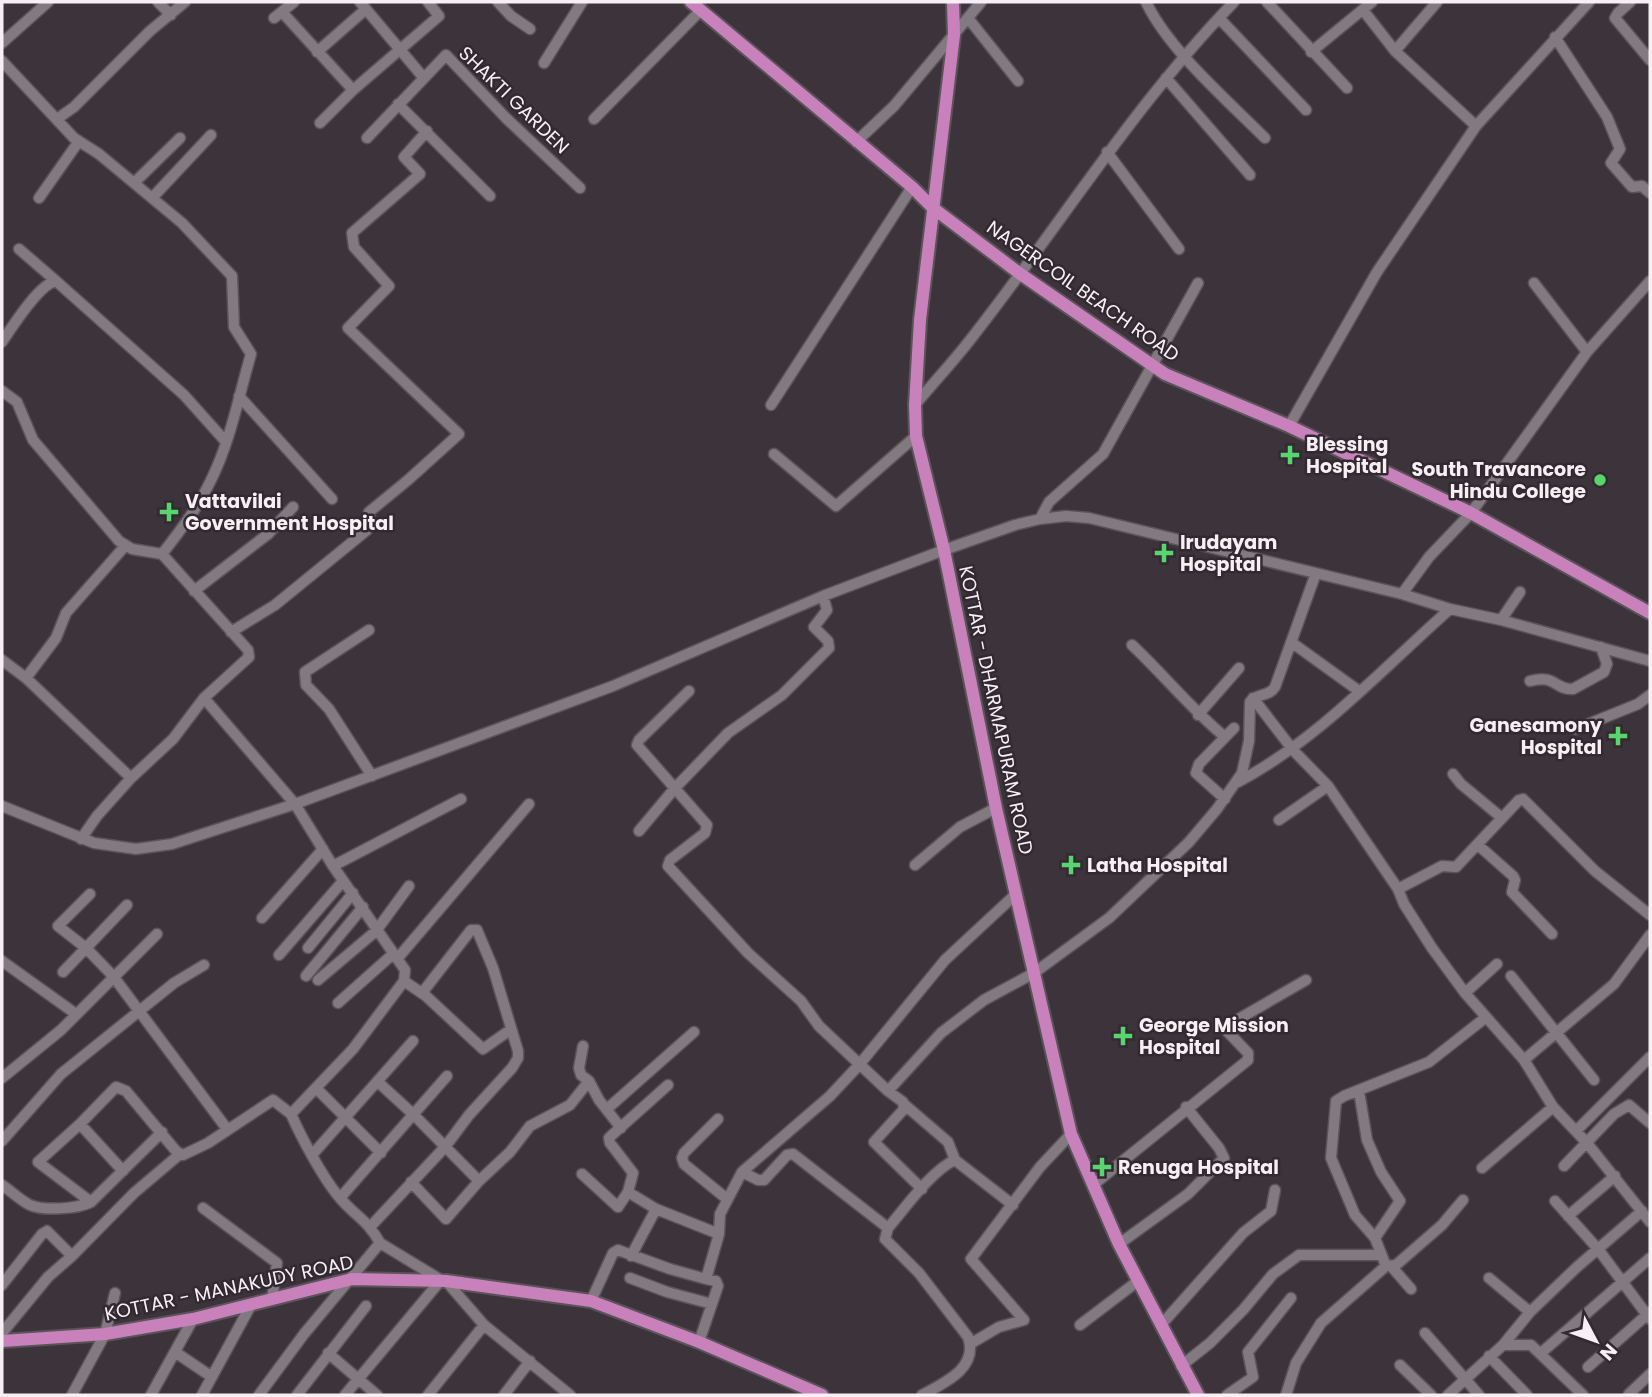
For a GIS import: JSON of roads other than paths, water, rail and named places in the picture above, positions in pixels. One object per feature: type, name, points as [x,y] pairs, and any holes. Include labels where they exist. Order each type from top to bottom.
[{"type":"main road","name":"KOTTAR - DHARMAPURAM ROAD","points":[[953,2],[954,35],[920,320],[916,436],[944,550],[996,808],[1071,1134],[1119,1244],[1198,1395]]},
{"type":"main road","name":"NAGERCOIL BEACH ROAD","points":[[696,6],[912,187],[933,208],[1019,274],[1165,374],[1289,426],[1471,513],[1650,612]]},
{"type":"main road","name":"KOTTAR - MANAKUDY ROAD","points":[[2,1341],[105,1334],[193,1319],[352,1279],[444,1281],[591,1301],[699,1342],[822,1395]]},
{"type":"street","points":[[2,43],[48,2]]},
{"type":"street","points":[[158,2],[171,15]]},
{"type":"street","points":[[57,120],[74,107],[150,31],[185,2]]},
{"type":"street","points":[[294,2],[278,15],[353,90]]},
{"type":"street","points":[[320,123],[353,90],[439,16],[428,2]]},
{"type":"street","points":[[498,2],[511,16],[530,29]]},
{"type":"street","points":[[544,63],[582,2]]},
{"type":"street","points":[[856,142],[894,106],[981,2]]},
{"type":"street","points":[[1146,2],[1152,15],[1184,55],[1265,138]]},
{"type":"street","points":[[915,405],[970,341],[1107,152],[1184,55],[1234,2]]},
{"type":"street","points":[[1267,2],[1347,88]]},
{"type":"street","points":[[1311,52],[1372,2]]},
{"type":"street","points":[[1395,51],[1437,2]]},
{"type":"street","points":[[1289,426],[1377,272],[1476,126],[1589,2]]},
{"type":"street","points":[[1630,2],[1615,18],[1650,60]]},
{"type":"street","points":[[317,52],[363,5],[423,77],[367,138]]},
{"type":"street","points":[[594,119],[696,6]]},
{"type":"street","points":[[1363,10],[1395,51],[1476,126]]},
{"type":"street","points":[[968,18],[1018,82]]},
{"type":"street","points":[[1219,18],[1307,110]]},
{"type":"street","points":[[1555,37],[1607,117],[1620,149],[1611,163],[1632,187],[1643,186],[1650,193]]},
{"type":"street","name":"SHAKTI GARDEN","points":[[423,77],[446,55],[507,119],[580,188]]},
{"type":"street","points":[[2,61],[79,141],[182,223],[232,276],[234,327],[251,354],[226,442],[212,478],[190,518],[162,554]]},
{"type":"street","points":[[1166,78],[1250,175]]},
{"type":"street","points":[[398,104],[490,196]]},
{"type":"street","points":[[231,632],[275,605],[368,530],[371,524],[369,512],[458,434],[348,328],[389,286],[354,247],[352,233],[420,173],[404,158],[427,131]]},
{"type":"street","points":[[152,198],[211,135]]},
{"type":"street","points":[[134,183],[180,138]]},
{"type":"street","points":[[39,198],[79,141]]},
{"type":"street","points":[[1107,152],[1179,249]]},
{"type":"street","points":[[771,405],[912,187]]},
{"type":"street","points":[[19,249],[184,395],[226,442]]},
{"type":"street","points":[[2,342],[34,299],[51,282],[56,281]]},
{"type":"street","points":[[1402,594],[1429,557],[1471,513],[1587,352],[1650,281]]},
{"type":"street","points":[[1040,519],[1049,502],[1103,454],[1198,283]]},
{"type":"street","points":[[1534,284],[1587,352]]},
{"type":"street","points":[[2,391],[18,402],[33,440],[125,546],[162,554],[250,654],[204,698],[173,739],[131,778],[97,816],[81,839]]},
{"type":"street","points":[[239,396],[332,499]]},
{"type":"street","points":[[774,454],[836,506],[916,436]]},
{"type":"street","points":[[194,591],[268,534],[293,507]]},
{"type":"street","points":[[2,806],[81,839],[120,848],[154,847],[192,838],[295,804],[613,686],[823,596],[944,550],[1015,525],[1066,516],[1089,518],[1402,594],[1650,661]]},
{"type":"street","points":[[26,678],[56,638],[66,613],[125,546]]},
{"type":"street","points":[[888,1091],[941,1033],[984,1000],[1034,973],[1109,918],[1189,842],[1225,799],[1247,759],[1250,702],[1253,698],[1272,692],[1316,573]]},
{"type":"street","points":[[1501,620],[1520,592]]},
{"type":"street","points":[[639,831],[675,788],[728,733],[782,695],[830,647],[828,641],[814,627],[827,610],[823,596]]},
{"type":"street","points":[[1235,784],[1293,750],[1450,609]]},
{"type":"street","points":[[369,630],[305,672],[306,685],[328,709],[372,776]]},
{"type":"street","points":[[1291,642],[1359,691]]},
{"type":"street","points":[[1132,645],[1159,670],[1198,715],[1225,737]]},
{"type":"street","points":[[1530,681],[1548,679],[1564,688],[1573,689],[1606,669],[1601,647]]},
{"type":"street","points":[[2,660],[26,678],[131,778]]},
{"type":"street","points":[[1198,715],[1238,668]]},
{"type":"street","points":[[689,691],[637,745],[707,827],[705,833],[670,860],[668,866],[748,953],[801,1001],[819,1026],[859,1065],[948,1142],[955,1160],[1013,1205]]},
{"type":"street","points":[[1576,729],[1638,704],[1650,695]]},
{"type":"street","points":[[204,698],[295,804],[376,931],[405,970],[404,981],[353,1049],[291,1114]]},
{"type":"street","points":[[1253,698],[1293,750],[1328,786],[1398,888],[1404,904],[1432,948],[1465,993],[1524,1060],[1553,1107],[1615,1176],[1650,1222]]},
{"type":"street","points":[[1225,799],[1195,772],[1199,764],[1234,727]]},
{"type":"street","points":[[1452,774],[1502,818]]},
{"type":"street","points":[[1279,820],[1328,786]]},
{"type":"street","points":[[333,866],[461,799]]},
{"type":"street","points":[[1398,888],[1442,866],[1456,867],[1518,800],[1523,799],[1595,871],[1650,915]]},
{"type":"street","points":[[338,1003],[395,956],[529,804]]},
{"type":"street","points":[[915,866],[960,827],[996,808]]},
{"type":"street","points":[[1478,845],[1513,876],[1515,880],[1512,892],[1552,934]]},
{"type":"street","points":[[262,918],[323,849]]},
{"type":"street","points":[[279,955],[343,881]]},
{"type":"street","points":[[318,980],[376,931],[410,886]]},
{"type":"street","points":[[308,948],[353,893]]},
{"type":"street","points":[[90,894],[58,926],[86,947],[113,976],[227,1129]]},
{"type":"street","points":[[706,1279],[719,1234],[720,1214],[742,1172],[809,1115],[859,1065],[945,960],[1016,894]]},
{"type":"street","points":[[63,972],[127,905]]},
{"type":"street","points":[[306,975],[363,907]]},
{"type":"street","points":[[371,1226],[444,1147],[518,1058],[493,968],[479,932],[475,929],[471,930],[422,993]]},
{"type":"street","points":[[2,1078],[61,1030],[157,934]]},
{"type":"street","points":[[1524,1060],[1614,985],[1650,935]]},
{"type":"street","points":[[2,961],[76,1014]]},
{"type":"street","points":[[1465,993],[1497,964]]},
{"type":"street","points":[[2,1141],[61,1074],[174,983],[204,965]]},
{"type":"street","points":[[1511,976],[1594,1080]]},
{"type":"street","points":[[404,981],[422,993],[483,1049],[510,1030]]},
{"type":"street","points":[[1093,1185],[1248,1059],[1248,1053],[1227,1031],[1228,1026],[1306,981]]},
{"type":"street","points":[[1411,1289],[1380,1255],[1375,1238],[1354,1215],[1331,1158],[1336,1101],[1429,1062],[1485,1018]]},
{"type":"street","points":[[607,1109],[694,1032]]},
{"type":"street","points":[[312,1155],[413,1041]]},
{"type":"street","points":[[583,1046],[579,1068],[581,1075],[589,1081],[599,1100],[621,1128]]},
{"type":"street","points":[[1577,1131],[1650,1057]]},
{"type":"street","points":[[340,1198],[447,1076]]},
{"type":"street","points":[[411,1182],[446,1219],[479,1181],[510,1152],[530,1126],[570,1105],[589,1081]]},
{"type":"street","points":[[378,1082],[479,1181]]},
{"type":"street","points":[[582,1174],[618,1207],[628,1192],[633,1173],[609,1140],[668,1086]]},
{"type":"street","points":[[91,1202],[38,1162],[80,1125],[111,1089],[119,1087],[127,1091],[180,1154]]},
{"type":"street","points":[[316,1088],[347,1116],[381,1153]]},
{"type":"street","points":[[1359,1091],[1367,1140],[1381,1172],[1400,1201],[1375,1238]]},
{"type":"street","points":[[2,1333],[48,1278],[167,1163],[180,1154],[185,1155],[208,1143],[273,1100],[291,1114],[312,1155],[340,1198],[371,1226],[380,1243],[444,1281],[484,1325],[570,1395]]},
{"type":"street","points":[[905,1105],[874,1142],[922,1189]]},
{"type":"street","points":[[1564,1166],[1614,1114],[1629,1105],[1650,1123]]},
{"type":"street","points":[[1119,1244],[1188,1194],[1224,1158],[1186,1107]]},
{"type":"street","points":[[1482,1168],[1553,1107]]},
{"type":"street","points":[[718,1119],[682,1158],[684,1164],[727,1199]]},
{"type":"street","points":[[80,1125],[123,1171]]},
{"type":"street","points":[[2,1185],[32,1206],[68,1207],[91,1202],[162,1132]]},
{"type":"street","points":[[970,1344],[999,1327],[1024,1320],[971,1259],[1040,1167],[1071,1134]]},
{"type":"street","points":[[742,1172],[764,1180],[787,1155],[793,1154],[888,1228]]},
{"type":"street","points":[[922,1395],[963,1369],[970,1344],[968,1337],[919,1273],[885,1240],[888,1228],[922,1189],[947,1163],[955,1160]]},
{"type":"street","points":[[1567,1216],[1615,1176]]},
{"type":"street","points":[[1161,1325],[1243,1234],[1271,1211],[1275,1190]]},
{"type":"street","points":[[628,1192],[656,1209],[719,1234]]},
{"type":"street","points":[[1286,1395],[1296,1363],[1321,1323],[1389,1266],[1396,1265],[1442,1225],[1463,1200]]},
{"type":"street","points":[[1555,1201],[1598,1249],[1649,1315],[1588,1367]]},
{"type":"street","points":[[203,1208],[277,1263],[272,1299]]},
{"type":"street","points":[[631,1256],[656,1209]]},
{"type":"street","points":[[1448,1395],[1503,1345],[1530,1312],[1642,1211]]},
{"type":"street","points":[[2,1285],[47,1231],[72,1256]]},
{"type":"street","points":[[259,1395],[303,1334],[380,1243]]},
{"type":"street","points":[[591,1301],[613,1253],[618,1250],[714,1280],[718,1284],[699,1342]]},
{"type":"street","points":[[1181,1366],[1210,1343],[1243,1310],[1273,1274],[1299,1255],[1380,1255]]},
{"type":"street","points":[[1541,1353],[1650,1258]]},
{"type":"street","points":[[630,1278],[667,1292],[712,1304]]},
{"type":"street","points":[[1489,1278],[1530,1312]]},
{"type":"street","points":[[345,1395],[444,1281]]},
{"type":"street","points":[[1080,1325],[1138,1281]]},
{"type":"street","points":[[72,1395],[105,1334],[115,1293]]},
{"type":"street","points":[[1227,1395],[1253,1377],[1248,1352],[1291,1298]]},
{"type":"street","points":[[202,1395],[251,1305]]},
{"type":"street","points":[[297,1395],[366,1306]]},
{"type":"street","points":[[151,1395],[193,1319]]},
{"type":"street","points":[[428,1395],[484,1325]]},
{"type":"street","points":[[1425,1333],[1479,1395]]},
{"type":"street","points":[[1503,1345],[1531,1345],[1583,1395]]},
{"type":"street","points":[[175,1352],[212,1377]]},
{"type":"street","points":[[328,1353],[377,1395]]},
{"type":"street","points":[[1489,1356],[1527,1395]]},
{"type":"street","points":[[504,1395],[530,1361]]},
{"type":"street","points":[[1400,1365],[1431,1395]]},
{"type":"street","points":[[1629,1394],[1650,1374]]},
{"type":"place","name":"Blessing Hospital","points":[[1290,455]]},
{"type":"place","name":"South Travancore Hindu College","points":[[1600,480]]},
{"type":"place","name":"Vattavilai Government Hospital","points":[[169,512]]},
{"type":"place","name":"Irudayam Hospital","points":[[1164,553]]},
{"type":"place","name":"Ganesamony Hospital","points":[[1618,736]]},
{"type":"place","name":"Latha Hospital","points":[[1071,865]]},
{"type":"place","name":"George Mission Hospital","points":[[1123,1036]]},
{"type":"place","name":"Renuga Hospital","points":[[1102,1167]]}]
